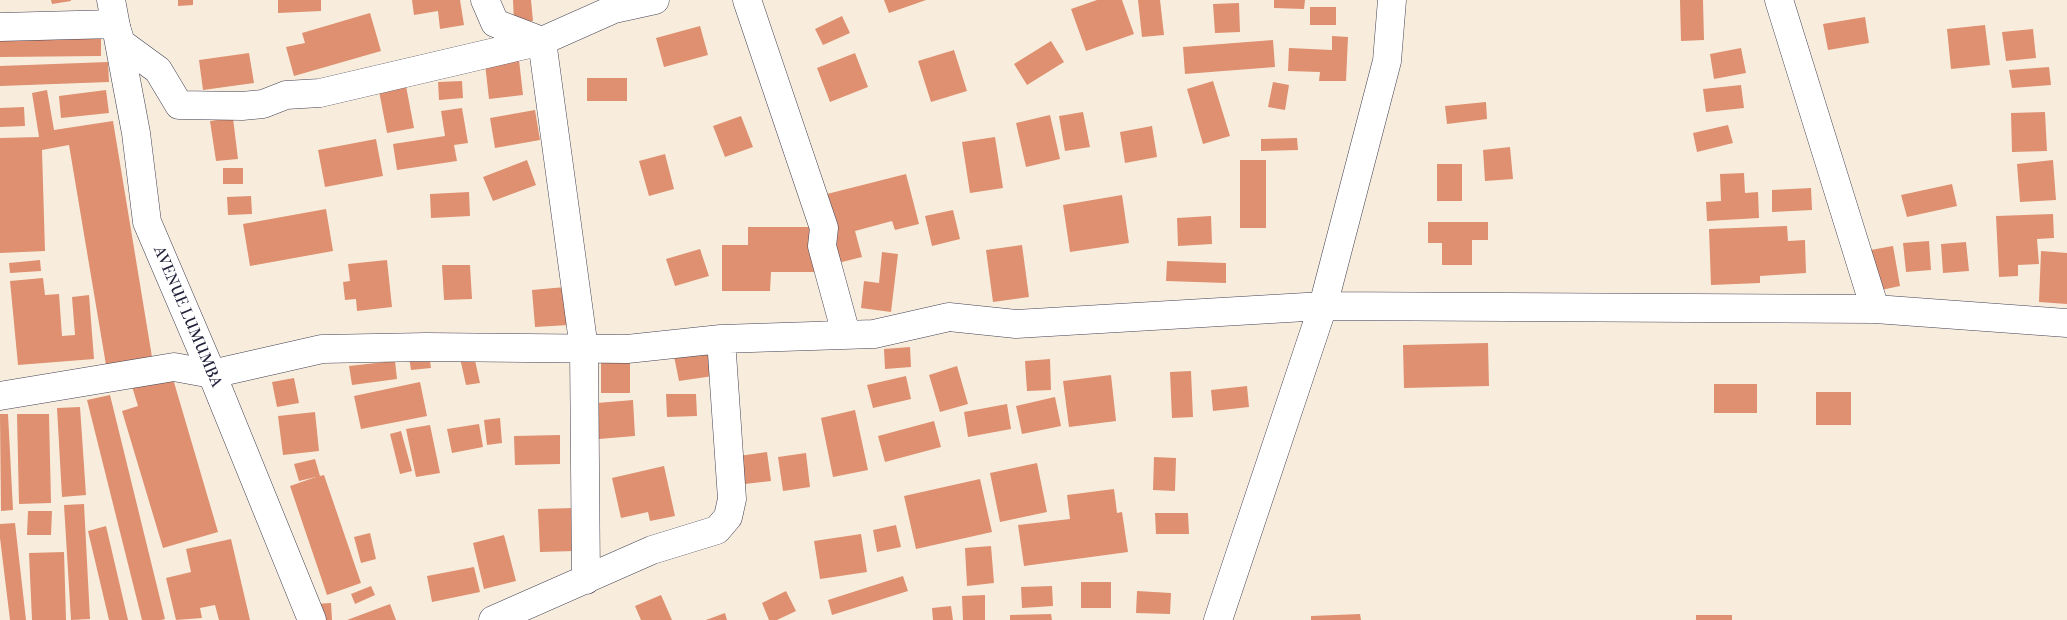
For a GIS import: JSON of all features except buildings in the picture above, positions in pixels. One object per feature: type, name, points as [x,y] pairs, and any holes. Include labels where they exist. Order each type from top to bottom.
[{"type":"street","points":[[485,0],[495,23],[542,41]]},
{"type":"street","points":[[0,28],[113,12],[121,43],[158,70],[179,105],[242,106],[263,104],[286,95],[320,93],[542,41],[614,9],[655,0]]},
{"type":"street","points":[[747,0],[824,228],[822,246],[846,334]]},
{"type":"street","points":[[1218,620],[1323,306],[1387,61],[1392,0]]},
{"type":"street","points":[[1779,0],[1875,309]]},
{"type":"street","name":"AVENUE LUMUMBA","points":[[113,12],[136,134],[147,222],[212,374],[312,620]]},
{"type":"street","points":[[542,41],[584,349],[586,580]]},
{"type":"street","points":[[0,396],[174,367],[212,374],[322,349],[426,347],[627,349],[721,339],[874,334],[949,317],[1016,324],[1323,306],[1875,309],[2067,323]]},
{"type":"street","points":[[493,620],[652,550],[717,530],[728,517],[732,499],[721,339]]}]
